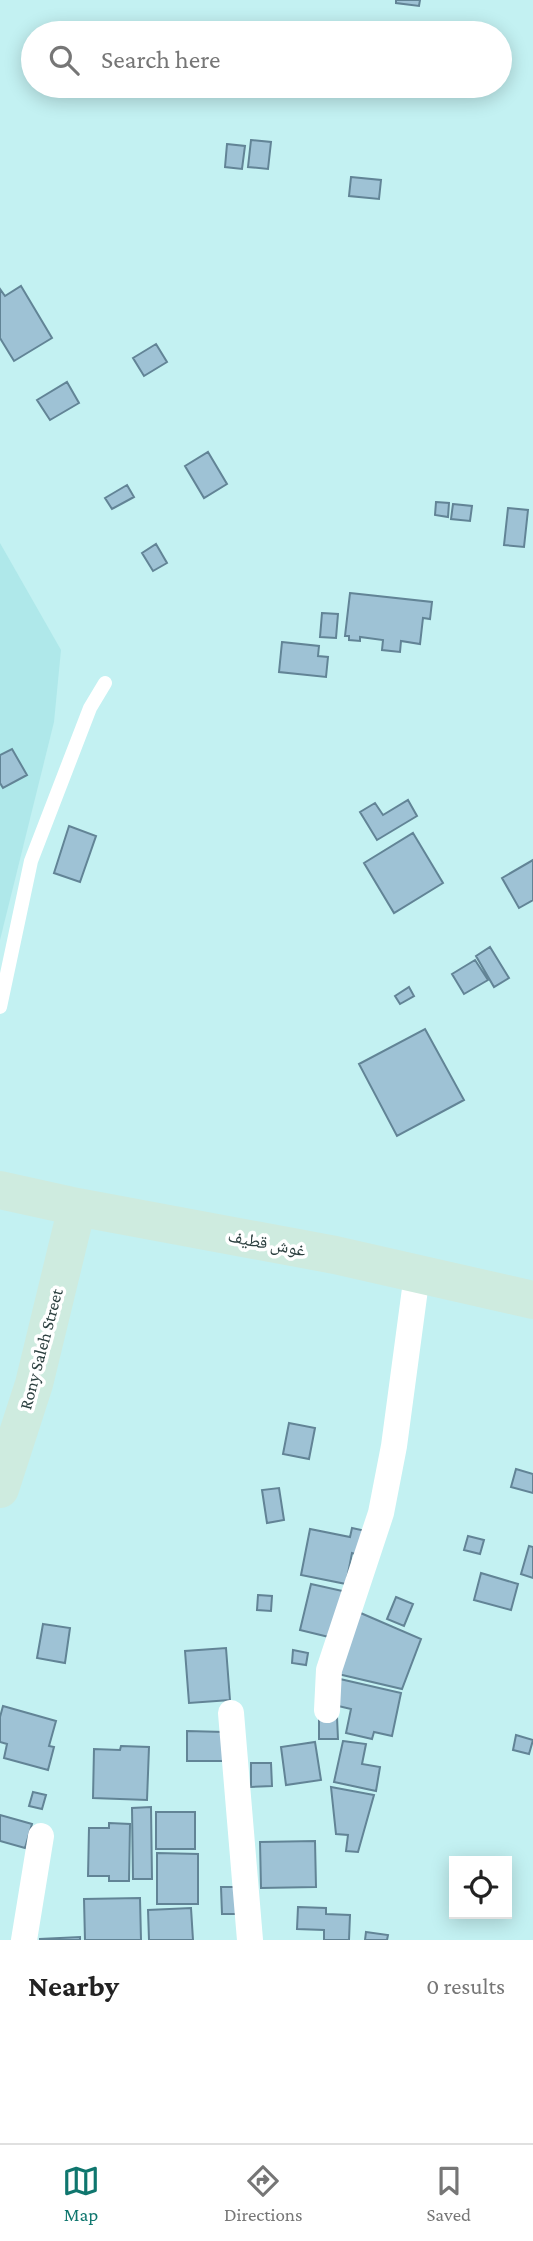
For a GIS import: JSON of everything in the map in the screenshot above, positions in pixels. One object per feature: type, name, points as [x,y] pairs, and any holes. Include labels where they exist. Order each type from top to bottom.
[{"type":"main road","name":"غوش قطيف","points":[[0,1190],[335,1255],[533,1300]]},
{"type":"main road","name":"Rony Saleh Street","points":[[0,1489],[34,1384],[77,1207]]},
{"type":"street","points":[[327,1710],[329,1670],[382,1513],[394,1446],[417,1274]]},
{"type":"street","points":[[231,1713],[250,1940]]},
{"type":"street","points":[[24,1940],[41,1836]]},
{"type":"lane","points":[[0,1007],[31,862],[90,708],[104,683]]},
{"type":"shaded area","points":[[0,543],[61,650],[54,722],[0,940]]},
{"type":"building","points":[[396,0],[420,0],[419,6],[396,3]]},
{"type":"building","points":[[251,140],[271,142],[268,169],[248,167]]},
{"type":"building","points":[[227,144],[245,146],[242,169],[225,167]]},
{"type":"building","points":[[351,177],[381,180],[379,199],[349,196]]},
{"type":"building","points":[[21,286],[52,338],[14,361],[0,338],[0,289],[5,296]]},
{"type":"building","points":[[156,344],[167,362],[144,376],[133,358]]},
{"type":"building","points":[[67,382],[79,403],[50,420],[37,400]]},
{"type":"building","points":[[208,452],[227,484],[204,498],[185,466]]},
{"type":"building","points":[[127,485],[134,497],[112,509],[105,498]]},
{"type":"building","points":[[436,502],[449,503],[448,517],[435,515]]},
{"type":"building","points":[[453,504],[472,506],[470,521],[451,519]]},
{"type":"building","points":[[508,508],[528,510],[524,547],[504,545]]},
{"type":"building","points":[[156,544],[167,563],[153,571],[142,553]]},
{"type":"building","points":[[350,593],[432,602],[430,619],[423,618],[420,644],[401,641],[400,652],[382,650],[383,640],[360,637],[360,641],[349,640],[349,636],[345,636]]},
{"type":"building","points":[[322,613],[338,614],[336,638],[320,637]]},
{"type":"building","points":[[282,642],[319,646],[318,656],[328,657],[326,677],[279,672]]},
{"type":"building","points":[[12,749],[27,775],[3,788],[0,783],[0,755]]},
{"type":"building","points":[[408,800],[417,816],[377,840],[360,812],[375,803],[383,815]]},
{"type":"building","points":[[69,826],[96,836],[80,882],[54,873]]},
{"type":"building","points":[[413,833],[443,883],[394,913],[364,863]]},
{"type":"building","points":[[533,860],[533,900],[519,908],[502,878]]},
{"type":"building","points":[[490,947],[509,978],[494,987],[476,956]]},
{"type":"building","points":[[475,960],[488,980],[464,994],[452,974]]},
{"type":"building","points":[[409,987],[414,996],[400,1004],[395,996]]},
{"type":"building","points":[[425,1029],[464,1100],[397,1136],[359,1064]]},
{"type":"building","points":[[289,1423],[315,1428],[309,1459],[283,1454]]},
{"type":"building","points":[[516,1469],[533,1474],[533,1493],[511,1487]]},
{"type":"building","points":[[279,1488],[284,1520],[267,1523],[262,1490]]},
{"type":"building","points":[[352,1528],[366,1531],[362,1556],[352,1553],[346,1584],[301,1575],[310,1529],[350,1537]]},
{"type":"building","points":[[468,1536],[484,1540],[480,1554],[464,1550]]},
{"type":"building","points":[[529,1546],[533,1547],[533,1578],[521,1574]]},
{"type":"building","points":[[481,1573],[518,1584],[511,1610],[474,1600]]},
{"type":"building","points":[[311,1584],[347,1592],[337,1639],[300,1630]]},
{"type":"building","points":[[258,1595],[272,1596],[271,1611],[257,1610]]},
{"type":"building","points":[[396,1597],[413,1604],[404,1626],[387,1619]]},
{"type":"building","points":[[356,1611],[421,1639],[402,1689],[338,1674]]},
{"type":"building","points":[[43,1624],[70,1628],[65,1663],[37,1658]]},
{"type":"building","points":[[226,1648],[230,1700],[189,1703],[185,1651]]},
{"type":"building","points":[[293,1650],[308,1653],[306,1665],[292,1663]]},
{"type":"building","points":[[340,1679],[401,1693],[392,1736],[374,1732],[372,1739],[346,1733],[351,1709],[334,1705]]},
{"type":"building","points":[[3,1706],[56,1721],[49,1746],[54,1747],[48,1770],[4,1758],[7,1744],[0,1742]]},
{"type":"building","points":[[319,1717],[337,1717],[338,1739],[319,1739]]},
{"type":"building","points":[[187,1731],[224,1732],[224,1761],[187,1761]]},
{"type":"building","points":[[516,1735],[533,1740],[529,1754],[513,1750]]},
{"type":"building","points":[[343,1741],[366,1744],[362,1764],[380,1767],[376,1791],[334,1782]]},
{"type":"building","points":[[315,1742],[321,1780],[286,1785],[281,1747]]},
{"type":"building","points":[[121,1746],[149,1747],[147,1800],[93,1798],[94,1749],[120,1750]]},
{"type":"building","points":[[251,1763],[271,1763],[272,1786],[251,1787]]},
{"type":"building","points":[[331,1787],[374,1795],[358,1852],[346,1851],[348,1835],[336,1834]]},
{"type":"building","points":[[33,1792],[46,1795],[42,1809],[29,1806]]},
{"type":"building","points":[[151,1807],[152,1879],[133,1879],[132,1808]]},
{"type":"building","points":[[156,1812],[195,1812],[195,1849],[156,1849]]},
{"type":"building","points":[[0,1815],[32,1824],[25,1848],[0,1841]]},
{"type":"building","points":[[109,1823],[130,1824],[129,1881],[109,1881],[109,1876],[88,1876],[89,1828],[109,1828]]},
{"type":"building","points":[[315,1841],[316,1887],[261,1888],[260,1842]]},
{"type":"building","points":[[157,1853],[198,1854],[198,1904],[157,1904]]},
{"type":"building","points":[[221,1887],[239,1887],[240,1914],[222,1914]]},
{"type":"building","points":[[140,1898],[141,1940],[85,1940],[84,1899]]},
{"type":"building","points":[[298,1907],[326,1908],[326,1914],[350,1915],[349,1940],[324,1940],[324,1930],[297,1929]]},
{"type":"building","points":[[191,1908],[193,1940],[149,1940],[148,1910]]},
{"type":"building","points":[[366,1932],[388,1935],[387,1940],[365,1940]]},
{"type":"building","points":[[80,1937],[80,1940],[40,1940],[40,1939]]}]
